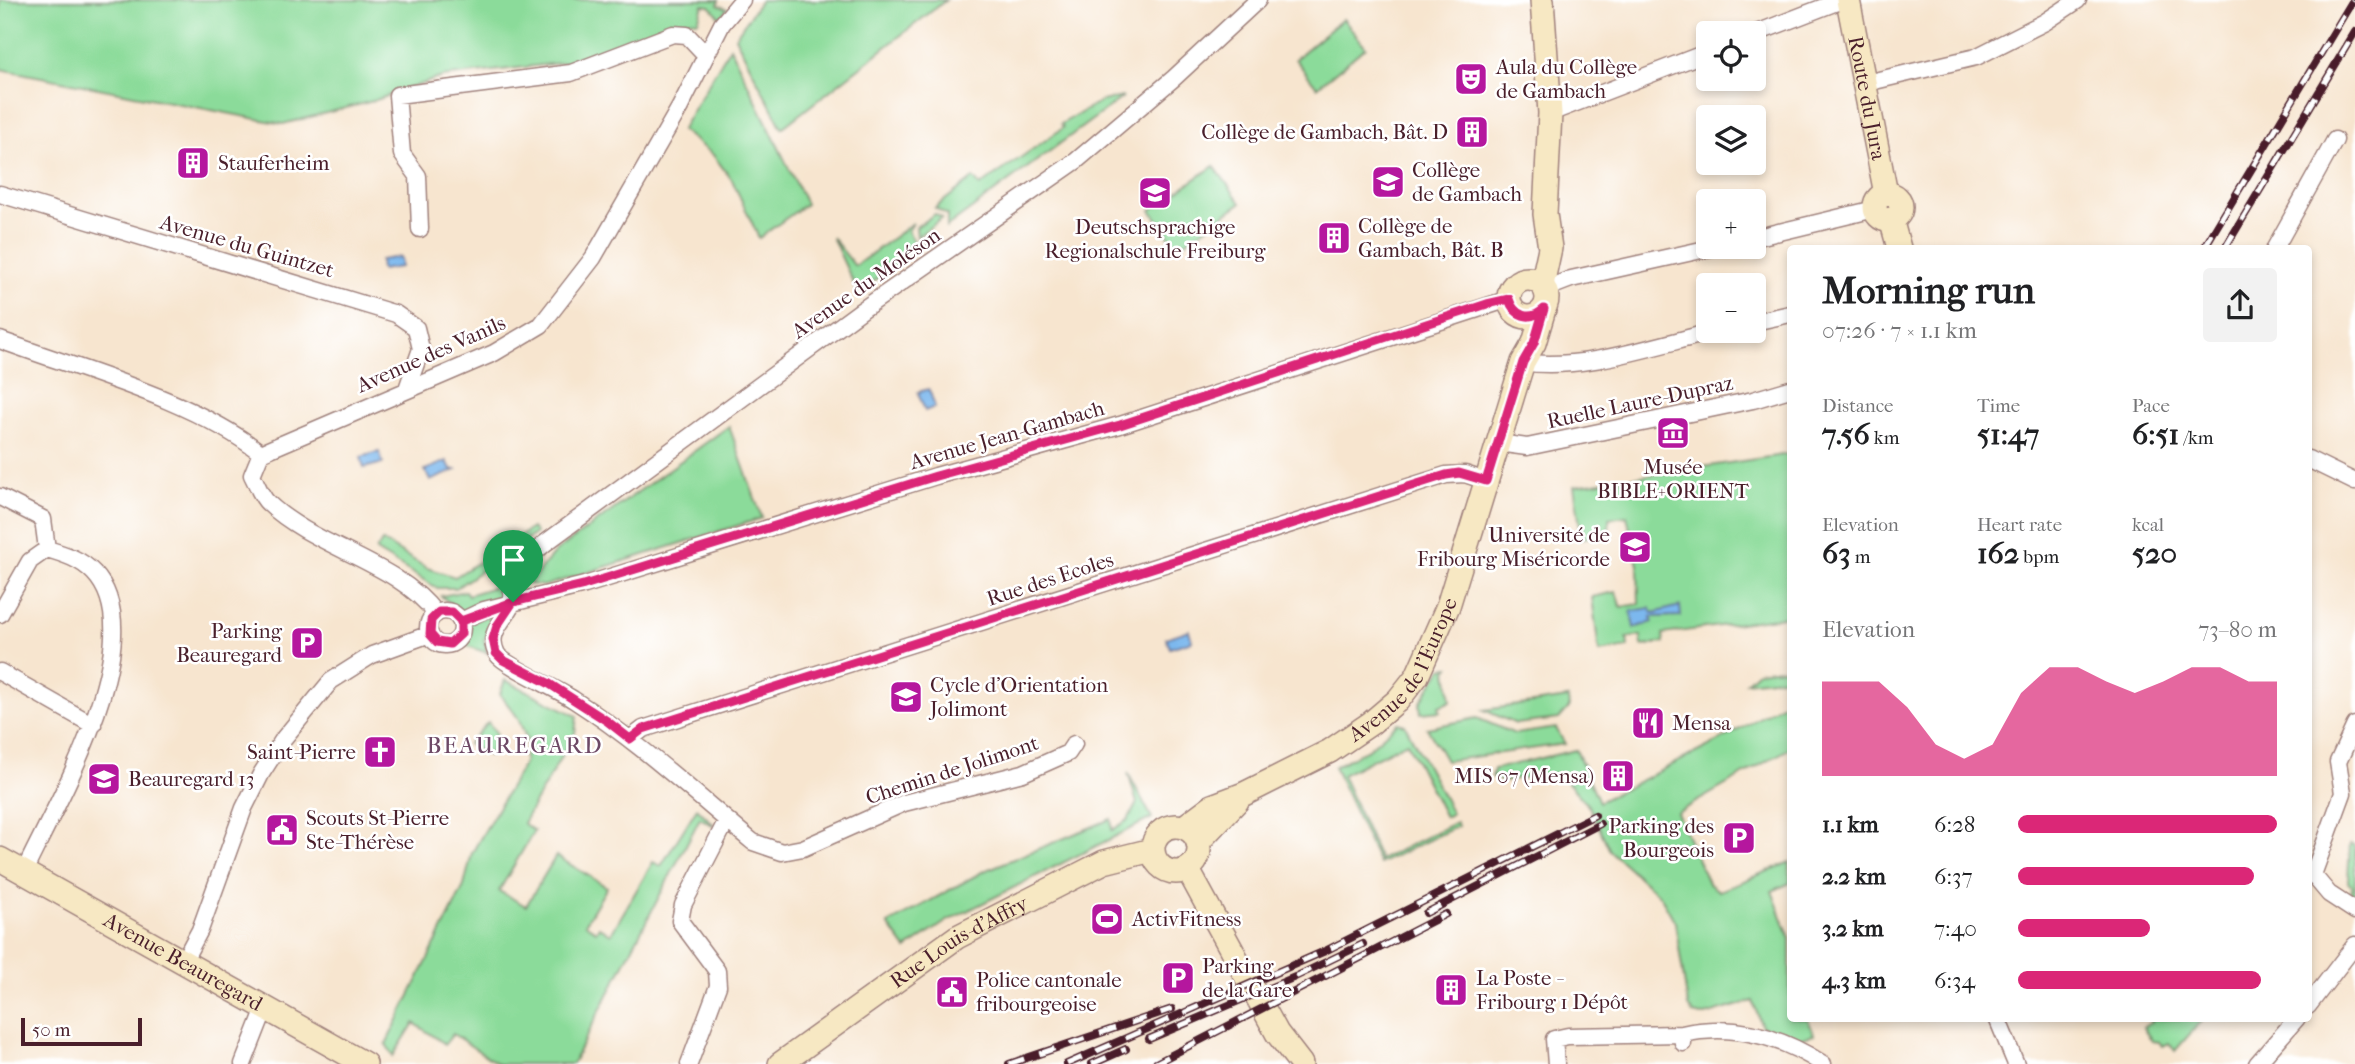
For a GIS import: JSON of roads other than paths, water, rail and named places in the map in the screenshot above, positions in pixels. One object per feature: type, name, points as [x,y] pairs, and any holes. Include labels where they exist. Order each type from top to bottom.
[{"type":"main road","name":"Avenue de l'Europe","points":[[1191,835],[1244,794],[1329,751],[1371,723],[1398,701],[1417,676],[1435,641],[1523,362],[1534,343],[1540,290],[1550,248],[1545,214],[1550,113],[1542,0]]},
{"type":"main road","name":"Route du Jura","points":[[1848,0],[1866,83],[1884,207],[1898,245]]},
{"type":"main road","points":[[1515,284],[1540,290],[1536,315],[1515,307],[1515,284]]},
{"type":"main road","name":"Avenue de l'Europe","points":[[1515,307],[1523,362]]},
{"type":"main road","points":[[1172,826],[1191,835],[1198,857],[1188,870],[1177,873],[1164,870],[1156,861],[1152,850],[1155,839],[1162,830],[1172,826]]},
{"type":"main road","name":"Rue Louis-d'Affry","points":[[780,1064],[957,937],[1104,862],[1152,850]]},
{"type":"main road","name":"Avenue Beauregard","points":[[0,859],[365,1064]]},
{"type":"main road","points":[[1188,870],[1277,1033],[1301,1064]]},
{"type":"street","name":"Avenue des Vanils","points":[[261,453],[494,353],[541,325],[593,257],[680,107],[722,24],[742,0]]},
{"type":"street","name":"Avenue du Moléson","points":[[513,602],[512,584],[522,565],[544,544],[862,310],[1076,161],[1180,73],[1258,0]]},
{"type":"street","points":[[1766,29],[1842,0]]},
{"type":"street","points":[[1866,83],[1976,57],[2045,22],[2078,0]]},
{"type":"street","points":[[420,229],[418,176],[402,154],[397,95],[572,73],[673,34],[687,35],[705,54]]},
{"type":"street","points":[[1550,113],[1696,57]]},
{"type":"street","points":[[2277,245],[2334,140]]},
{"type":"street","name":"Avenue du Guintzet","points":[[0,194],[396,314],[416,328],[421,349],[407,389]]},
{"type":"street","points":[[1766,235],[1884,207]]},
{"type":"street","points":[[1540,290],[1572,279],[1696,251]]},
{"type":"street","name":"Avenue Jean-Gambach","points":[[461,621],[513,602],[584,585],[936,476],[1120,425],[1515,307]]},
{"type":"street","points":[[1766,319],[1787,315]]},
{"type":"street","points":[[1523,362],[1547,365],[1593,359],[1696,336]]},
{"type":"street","points":[[0,340],[175,405],[224,429],[261,453],[252,475],[266,502],[288,519],[416,592],[436,614]]},
{"type":"street","name":"Ruelle Laure-Dupraz","points":[[1497,443],[1511,448],[1527,447],[1753,400],[1787,390]]},
{"type":"street","points":[[2312,461],[2355,482]]},
{"type":"street","name":"Rue des Ecoles","points":[[630,739],[643,729],[1446,475],[1459,473],[1486,481]]},
{"type":"street","points":[[0,497],[43,519],[47,549]]},
{"type":"street","points":[[0,614],[30,561],[47,549]]},
{"type":"street","points":[[24,872],[93,725],[114,657],[111,611],[96,574],[80,562],[47,549]]},
{"type":"street","name":"Chemin de Jolimont","points":[[513,602],[497,626],[493,639],[496,653],[503,660],[548,683],[630,739],[753,842],[782,852],[803,848],[904,803],[1023,773],[1068,753],[1074,744]]},
{"type":"street","points":[[452,643],[461,634],[461,621],[452,612],[436,614],[429,624],[430,634],[439,643],[452,643],[469,652]]},
{"type":"street","points":[[184,960],[200,929],[244,808],[261,774],[284,738],[331,681],[372,655],[430,634]]},
{"type":"street","points":[[0,672],[93,725]]},
{"type":"street","points":[[2343,793],[2338,762],[2355,724]]},
{"type":"street","points":[[2312,868],[2343,793],[2355,779]]},
{"type":"street","points":[[689,1064],[718,986],[717,971],[680,921],[683,905],[727,820]]},
{"type":"street","points":[[2312,872],[2319,885],[2332,897],[2355,911]]},
{"type":"street","points":[[2312,1001],[2355,945]]},
{"type":"street","points":[[243,1064],[265,1008]]},
{"type":"street","points":[[1999,1022],[2016,1064]]},
{"type":"street","points":[[2257,1064],[2294,1022]]},
{"type":"street","points":[[1556,1064],[1554,1039],[1568,1036],[1682,1039],[1709,1028],[1766,1035],[1798,1048],[1823,1064]]},
{"type":"water","points":[[400,257],[401,267],[381,270],[380,260]]},
{"type":"water","points":[[929,389],[935,407],[925,411],[918,392]]},
{"type":"water","points":[[379,452],[383,463],[364,468],[361,457]]},
{"type":"water","points":[[447,461],[451,469],[456,470],[430,481],[425,470]]},
{"type":"water","points":[[1680,606],[1681,616],[1652,617],[1653,622],[1634,628],[1631,611],[1650,608],[1653,613]]},
{"type":"water","points":[[1189,630],[1192,641],[1170,648],[1166,638]]},
{"type":"railway","points":[[2206,245],[2353,0]]},
{"type":"railway","points":[[2227,245],[2355,32]]},
{"type":"railway","points":[[1067,1064],[1325,951],[1595,815]]},
{"type":"railway","points":[[1426,913],[1600,824]]},
{"type":"railway","points":[[1154,1064],[1446,914]]},
{"type":"railway","points":[[1149,1039],[1295,977],[1363,944]]},
{"type":"railway","points":[[1009,1064],[1172,1009]]},
{"type":"railway","points":[[1092,1064],[1126,1049]]},
{"type":"place","name":"Aula du Collège de Gambach","points":[[1471,79]]},
{"type":"place","name":"Collège de Gambach, Bât. D","points":[[1472,132]]},
{"type":"place","name":"Stauferheim","points":[[193,163]]},
{"type":"place","name":"Collège de Gambach","points":[[1388,182]]},
{"type":"place","name":"Deutschsprachige Regionalschule Freiburg","points":[[1155,193]]},
{"type":"place","name":"Collège de Gambach, Bât. B","points":[[1334,238]]},
{"type":"place","name":"Musée BIBLE+ORIENT","points":[[1673,433]]},
{"type":"place","name":"Université de Fribourg Miséricorde","points":[[1635,547]]},
{"type":"place","name":"Parking Beauregard","points":[[307,643]]},
{"type":"place","name":"Cycle d'Orientation Jolimont","points":[[906,697]]},
{"type":"place","name":"Mensa","points":[[1648,723]]},
{"type":"place","name":"Saint-Pierre","points":[[380,752]]},
{"type":"place","name":"MIS 07 (Mensa)","points":[[1618,776]]},
{"type":"place","name":"Beauregard 13","points":[[104,779]]},
{"type":"place","name":"Scouts St-Pierre Ste-Thérèse","points":[[282,830]]},
{"type":"place","name":"Parking des Bourgeois","points":[[1739,838]]},
{"type":"place","name":"ActivFitness","points":[[1107,919]]},
{"type":"place","name":"Parking de la Gare","points":[[1178,978]]},
{"type":"place","name":"La Poste - Fribourg 1 Dépôt","points":[[1451,990]]},
{"type":"place","name":"Police cantonale fribourgeoise","points":[[952,992]]},
{"type":"district","name":"BEAUREGARD","points":[[515,745]]}]
